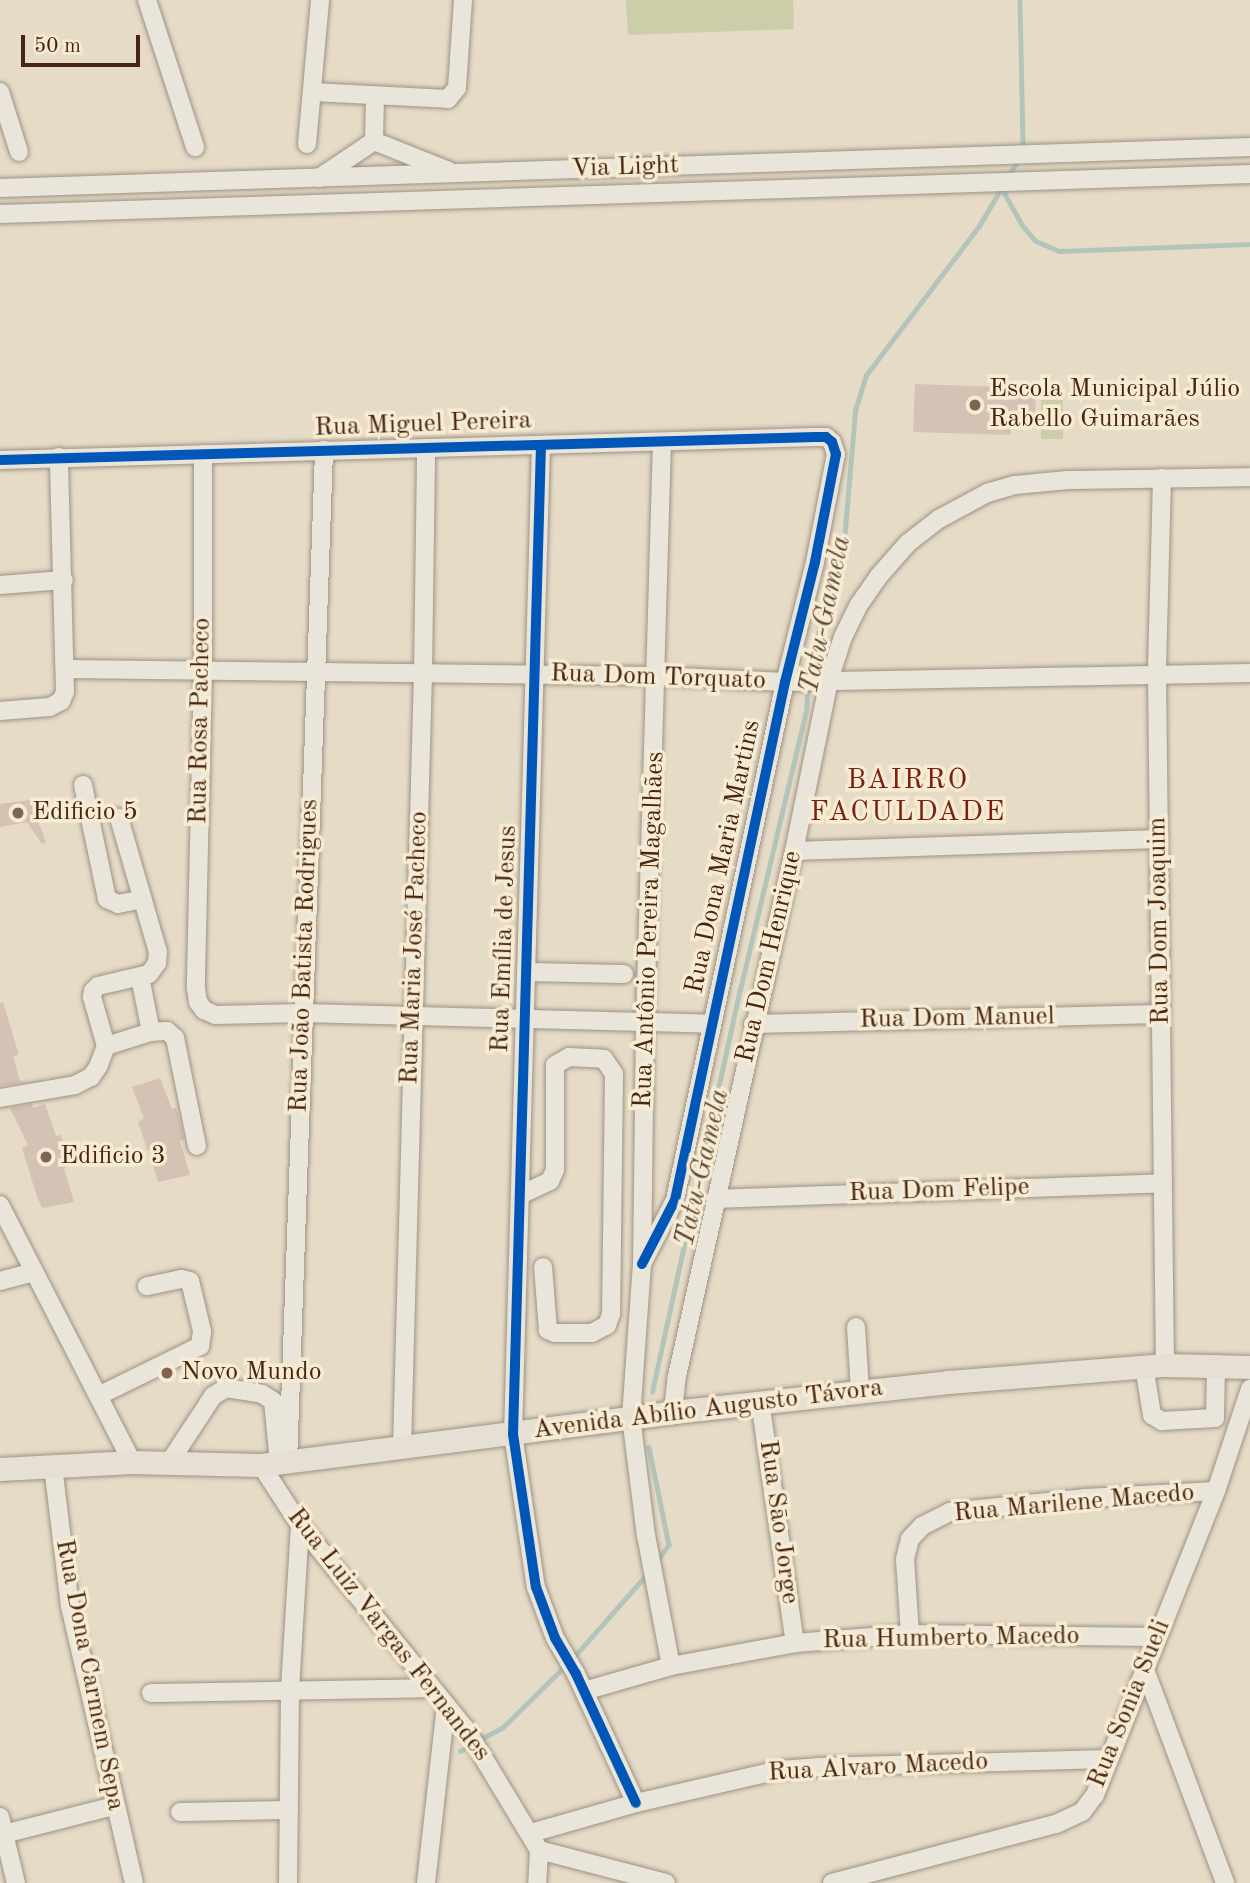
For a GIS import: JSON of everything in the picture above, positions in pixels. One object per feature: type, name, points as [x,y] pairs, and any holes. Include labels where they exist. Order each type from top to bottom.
[{"type":"main road","name":"Avenida Abílio Augusto Távora","points":[[0,1469],[132,1462],[276,1463],[760,1401],[860,1391],[1154,1365],[1216,1364],[1250,1367]]},
{"type":"street","points":[[147,0],[195,148]]},
{"type":"street","points":[[307,144],[320,0]]},
{"type":"street","points":[[312,92],[438,101],[448,99],[457,89],[463,0]]},
{"type":"street","points":[[0,92],[19,152]]},
{"type":"street","points":[[374,141],[375,96]]},
{"type":"street","points":[[374,141],[456,174]]},
{"type":"street","points":[[319,178],[374,141]]},
{"type":"street","name":"Via Light","points":[[0,188],[1250,147]]},
{"type":"street","name":"Via Light","points":[[0,214],[1250,174]]},
{"type":"street","name":"Rua Miguel Pereira","points":[[0,460],[826,437],[832,442],[836,454]]},
{"type":"street","name":"Rua Antônio Pereira Magalhães","points":[[662,442],[658,676],[645,1023],[642,1264],[631,1418],[646,1535],[671,1666]]},
{"type":"street","name":"Rua Emília de Jesus","points":[[541,445],[513,1434],[526,1539],[536,1587],[555,1638],[576,1674],[636,1803]]},
{"type":"street","name":"Rua Maria José Pacheco","points":[[402,1448],[423,673],[426,448]]},
{"type":"street","name":"Rua João Batista Rodrigues","points":[[276,1463],[303,1013],[324,450]]},
{"type":"street","name":"Rua Rosa Pacheco","points":[[203,454],[203,669],[196,988],[198,1002],[215,1015],[303,1013]]},
{"type":"street","name":"Rua Dona Maria Martins","points":[[642,1264],[675,1200],[711,1024],[791,682],[836,454]]},
{"type":"street","points":[[0,711],[36,710],[61,701],[65,692],[67,669],[59,457]]},
{"type":"street","name":"Rua Dom Henrique","points":[[673,1412],[677,1376],[715,1199],[794,851],[825,680],[858,606],[878,577],[908,543],[939,519],[987,493],[1015,485],[1068,480],[1250,477]]},
{"type":"street","name":"Rua Dom Joaquim","points":[[1162,478],[1157,674],[1163,1184],[1152,1415],[1162,1421],[1215,1418],[1216,1364]]},
{"type":"street","points":[[0,585],[64,580]]},
{"type":"street","name":"Rua Dom Torquato","points":[[67,669],[658,676],[791,682],[1250,673]]},
{"type":"street","points":[[83,785],[107,900],[118,904],[143,899]]},
{"type":"street","points":[[0,1098],[83,1081],[99,1067],[106,1046],[92,997],[93,991],[99,986],[140,977],[154,969],[158,957],[119,818]]},
{"type":"street","points":[[794,851],[1158,839]]},
{"type":"street","points":[[527,972],[624,974]]},
{"type":"street","points":[[140,977],[151,1032]]},
{"type":"street","points":[[303,1013],[711,1024]]},
{"type":"street","name":"Rua Dom Manuel","points":[[753,1024],[1161,1014]]},
{"type":"street","points":[[106,1046],[151,1032],[167,1031],[175,1038],[197,1146]]},
{"type":"street","points":[[520,1195],[550,1181],[555,1170],[555,1065],[569,1057],[604,1059],[614,1074],[611,1314],[607,1325],[592,1333],[555,1333],[548,1330],[543,1267]]},
{"type":"street","name":"Rua Dom Felipe","points":[[715,1199],[1163,1184]]},
{"type":"street","points":[[0,1205],[132,1462]]},
{"type":"street","points":[[0,1281],[34,1272]]},
{"type":"street","points":[[98,1396],[200,1346],[202,1331],[190,1281],[181,1279],[147,1286]]},
{"type":"street","points":[[856,1327],[860,1391]]},
{"type":"street","points":[[169,1463],[213,1396],[231,1387],[262,1394],[273,1401],[276,1463]]},
{"type":"street","name":"Rua Sonia Sueli","points":[[832,1883],[1056,1825],[1082,1812],[1095,1795],[1107,1759],[1216,1491],[1250,1389]]},
{"type":"street","name":"Rua Sāo Jorge","points":[[760,1401],[795,1643]]},
{"type":"street","name":"Rua Luiz Vargas Fernandes","points":[[276,1463],[300,1525],[466,1729],[531,1833],[539,1850],[537,1883]]},
{"type":"street","name":"Rua Dona Carmem Sepa","points":[[52,1466],[70,1606],[114,1806],[134,1883]]},
{"type":"street","name":"Rua Marilene Macedo","points":[[910,1634],[905,1559],[910,1539],[922,1526],[950,1512],[1086,1497],[1216,1491]]},
{"type":"street","points":[[288,1883],[290,1689],[300,1525]]},
{"type":"street","name":"Rua Humberto Macedo","points":[[584,1691],[671,1666],[795,1643],[910,1634],[1156,1637]]},
{"type":"street","points":[[1144,1667],[1225,1883]]},
{"type":"street","points":[[151,1693],[431,1688]]},
{"type":"street","points":[[426,1883],[446,1705]]},
{"type":"street","name":"Rua Alvaro Macedo","points":[[531,1833],[636,1803],[742,1778],[818,1766],[1107,1759]]},
{"type":"street","points":[[16,1883],[1,1829],[114,1806]]},
{"type":"street","points":[[180,1812],[289,1810]]},
{"type":"street","points":[[539,1850],[666,1883]]},
{"type":"green space","points":[[626,0],[793,0],[794,29],[628,35]]},
{"type":"green space","points":[[1041,400],[1063,400],[1063,439],[1041,439]]},
{"type":"building","name":"Escola Municipal Júlio Rabello Guimarães","points":[[915,384],[1036,388],[1035,423],[1011,422],[1011,435],[913,432]]},
{"type":"building","name":"Edificio 5","points":[[30,800],[46,842],[42,844],[27,822],[0,827],[0,804]]},
{"type":"building","points":[[3,1002],[19,1055],[13,1056],[20,1081],[26,1082],[0,1086],[0,1003]]},
{"type":"building","points":[[160,1078],[172,1109],[176,1108],[184,1140],[180,1141],[190,1175],[158,1182],[153,1166],[166,1162],[163,1148],[148,1151],[138,1122],[144,1118],[132,1087]]},
{"type":"building","name":"Edificio 3","points":[[32,1104],[33,1108],[45,1104],[56,1136],[61,1135],[70,1166],[64,1168],[74,1202],[42,1208],[37,1197],[22,1148],[28,1145],[10,1108]]},
{"type":"waterway","name":"Tatu-Gamela","points":[[1020,0],[1023,149]]},
{"type":"waterway","name":"Tatu-Gamela","points":[[1008,176],[1018,160]]},
{"type":"waterway","points":[[1007,185],[1005,194],[1022,225],[1036,241],[1059,251],[1250,244]]},
{"type":"waterway","name":"Tatu-Gamela","points":[[809,676],[811,656],[843,552],[855,411],[866,375],[979,226],[1002,187]]},
{"type":"waterway","name":"Tatu-Gamela","points":[[652,1392],[740,990],[806,711],[808,685]]},
{"type":"waterway","name":"Tatu-Gamela","points":[[649,1447],[669,1545],[656,1563]]},
{"type":"waterway","name":"Tatu-Gamela","points":[[573,1658],[648,1573]]},
{"type":"waterway","name":"Tatu-Gamela","points":[[479,1740],[502,1728],[567,1664]]},
{"type":"waterway","name":"Tatu-Gamela","points":[[460,1751],[471,1745]]},
{"type":"cycle path","points":[[0,460],[816,437],[826,437],[832,442],[836,454],[815,562],[785,682],[675,1200],[642,1264]]},
{"type":"cycle path","points":[[541,445],[513,1434],[536,1587],[555,1638],[576,1674],[636,1803]]},
{"type":"place","name":"Escola Municipal Júlio Rabello Guimarães","points":[[975,405]]},
{"type":"place","name":"Edificio 5","points":[[18,813]]},
{"type":"place","name":"Edificio 3","points":[[46,1157]]},
{"type":"place","name":"Novo Mundo","points":[[167,1373]]},
{"type":"district","name":"BAIRRO FACULDADE","points":[[908,797]]}]
